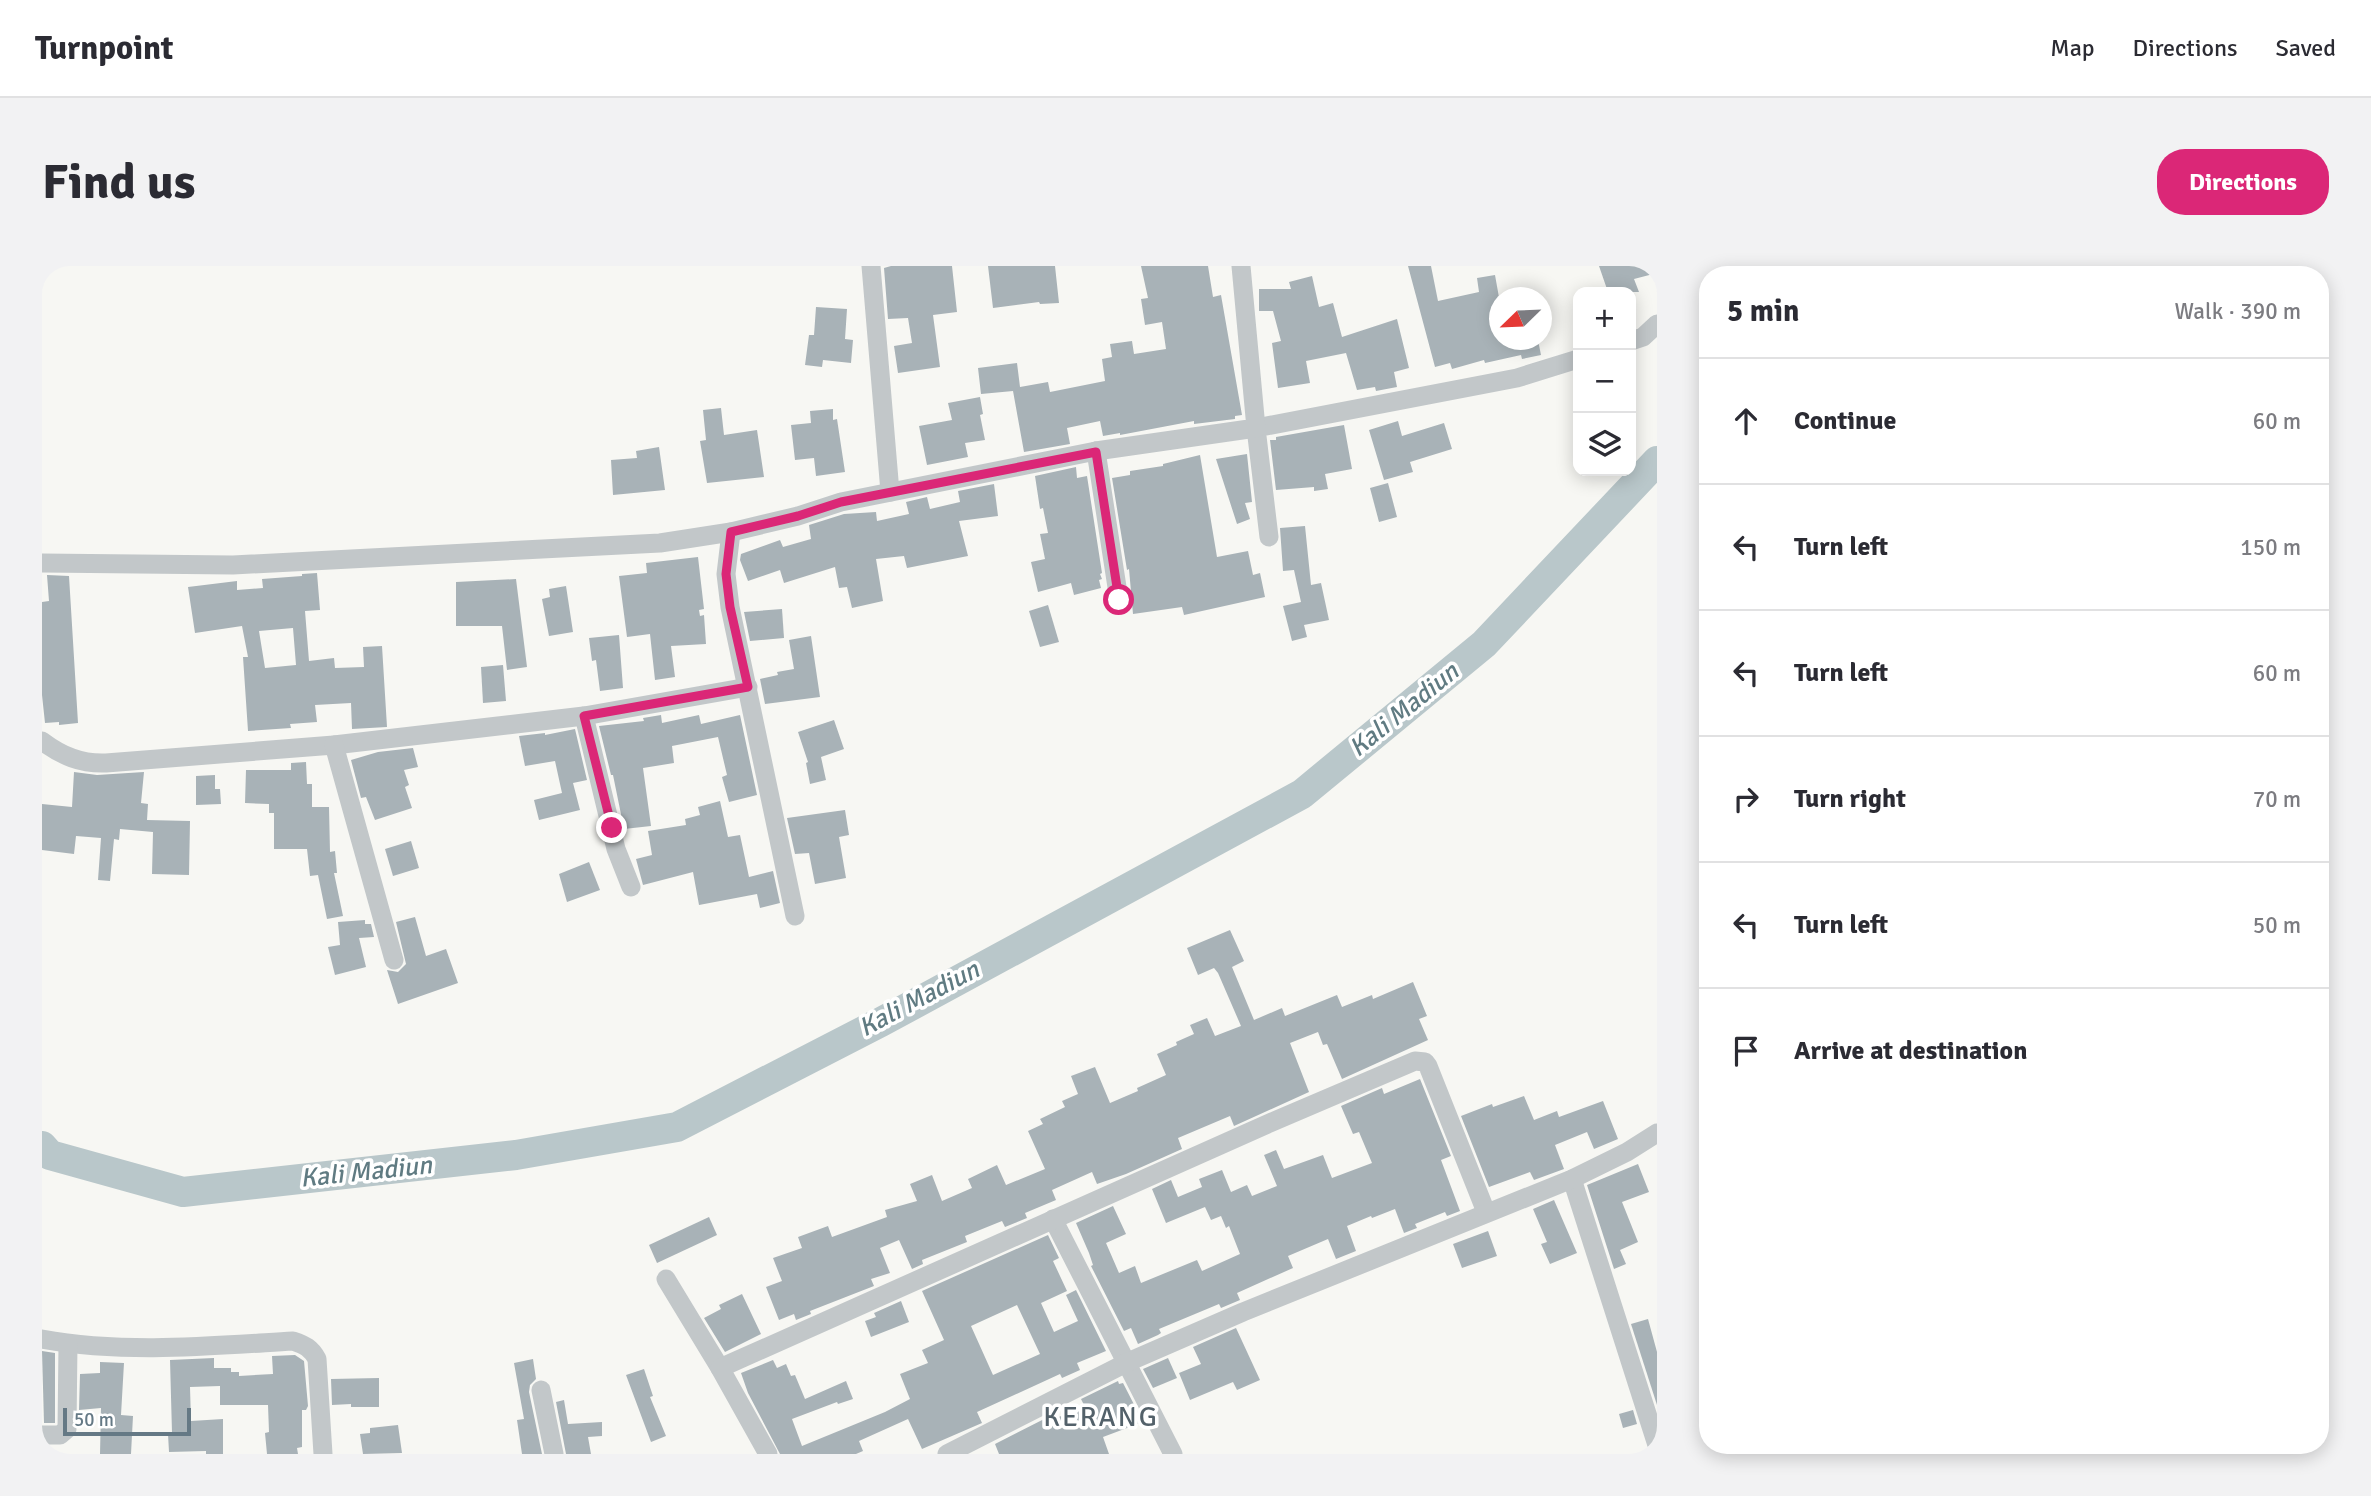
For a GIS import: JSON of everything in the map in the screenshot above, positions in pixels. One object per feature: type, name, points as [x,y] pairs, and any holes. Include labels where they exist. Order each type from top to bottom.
[{"type":"street","points":[[871,266],[890,492]]},
{"type":"street","points":[[1241,266],[1269,537]]},
{"type":"street","points":[[1636,339],[1643,337],[1657,324]]},
{"type":"street","points":[[42,563],[233,565],[660,543],[731,532],[798,516],[841,502],[1096,452],[1256,428],[1517,378],[1573,361]]},
{"type":"street","points":[[1096,452],[1119,600]]},
{"type":"street","points":[[731,532],[726,574],[730,607],[795,916]]},
{"type":"street","points":[[42,741],[74,760],[91,763],[334,745],[584,716],[748,687]]},
{"type":"street","points":[[584,716],[616,849],[631,887]]},
{"type":"street","points":[[334,745],[394,960]]},
{"type":"street","points":[[720,1368],[1415,1061],[1421,1061],[1428,1066],[1486,1212]]},
{"type":"street","points":[[947,1454],[1128,1362],[1486,1212],[1572,1179],[1628,1152],[1657,1133]]},
{"type":"street","points":[[1572,1179],[1657,1445]]},
{"type":"street","points":[[1053,1219],[1173,1454]]},
{"type":"street","points":[[666,1279],[768,1454]]},
{"type":"street","points":[[42,1339],[68,1344],[162,1348],[293,1342],[305,1345],[317,1359],[323,1454]]},
{"type":"street","points":[[42,1435],[60,1435],[66,1429],[68,1344]]},
{"type":"street","points":[[541,1390],[554,1454]]},
{"type":"building","points":[[952,266],[957,312],[933,315],[940,367],[898,373],[894,346],[912,343],[908,318],[888,319],[884,268]]},
{"type":"building","points":[[988,266],[1055,266],[1059,303],[1039,302],[993,308]]},
{"type":"building","points":[[1141,266],[1208,266],[1213,297],[1221,295],[1242,415],[1235,416],[1235,419],[1194,424],[1194,421],[1103,436],[1100,421],[1067,428],[1070,444],[1024,452],[1013,391],[981,394],[978,368],[1017,363],[1020,387],[1048,382],[1050,392],[1105,381],[1102,359],[1112,357],[1110,344],[1132,341],[1134,354],[1166,349],[1162,322],[1145,325],[1141,299],[1148,298]]},
{"type":"building","points":[[1408,266],[1431,266],[1438,301],[1479,292],[1477,278],[1495,275],[1497,287],[1489,287],[1489,350],[1540,350],[1541,355],[1522,359],[1521,355],[1485,363],[1484,360],[1452,369],[1450,363],[1435,367]]},
{"type":"building","points":[[1599,266],[1657,266],[1657,273],[1634,279],[1639,292],[1636,292],[1636,287],[1606,287]]},
{"type":"building","points":[[1312,276],[1319,307],[1333,303],[1342,337],[1397,319],[1409,368],[1394,372],[1397,387],[1376,391],[1375,387],[1357,390],[1346,353],[1306,361],[1310,383],[1278,388],[1272,343],[1281,341],[1273,311],[1259,311],[1259,289],[1291,289],[1289,282]]},
{"type":"building","points":[[816,307],[847,309],[845,339],[853,340],[851,363],[823,360],[822,367],[805,365],[809,335],[814,335]]},
{"type":"building","points":[[980,397],[985,440],[965,443],[968,457],[927,465],[919,426],[952,420],[948,403]]},
{"type":"building","points":[[721,408],[724,435],[757,430],[764,477],[707,483],[700,441],[706,440],[703,410]]},
{"type":"building","points":[[833,409],[845,472],[816,476],[814,458],[795,460],[791,425],[811,423],[810,411]]},
{"type":"building","points":[[1398,421],[1402,436],[1444,423],[1452,449],[1410,462],[1413,472],[1384,480],[1369,430]]},
{"type":"building","points":[[1344,425],[1352,469],[1325,474],[1328,489],[1314,491],[1314,487],[1276,490],[1270,440]]},
{"type":"building","points":[[659,447],[665,490],[613,495],[611,460],[637,458],[636,451]]},
{"type":"building","points":[[1247,454],[1252,502],[1245,503],[1250,519],[1237,524],[1216,459]]},
{"type":"building","points":[[1200,455],[1217,557],[1248,551],[1253,575],[1260,573],[1265,597],[1184,615],[1182,607],[1133,614],[1129,569],[1127,570],[1112,478],[1130,475],[1130,471],[1163,466]]},
{"type":"building","points":[[1076,467],[1077,478],[1087,476],[1102,573],[1102,579],[1099,580],[1101,588],[1074,595],[1071,583],[1038,592],[1031,562],[1045,559],[1040,534],[1048,533],[1043,508],[1040,509],[1035,476]]},
{"type":"building","points":[[1388,483],[1397,517],[1379,522],[1370,488]]},
{"type":"building","points":[[994,484],[998,516],[959,521],[968,556],[907,568],[904,556],[876,559],[883,601],[852,608],[847,587],[839,588],[835,567],[784,583],[780,570],[748,581],[740,560],[741,554],[780,540],[783,547],[811,539],[809,525],[844,514],[876,512],[877,521],[909,514],[906,502],[927,497],[930,509],[960,502],[958,491]]},
{"type":"building","points":[[1305,526],[1311,585],[1321,583],[1329,620],[1304,625],[1307,637],[1292,641],[1283,606],[1301,602],[1294,570],[1283,571],[1280,528]]},
{"type":"building","points":[[698,557],[704,609],[699,610],[700,616],[704,615],[706,644],[671,646],[675,677],[655,680],[650,634],[627,637],[619,576],[647,573],[646,563]]},
{"type":"building","points":[[317,573],[320,610],[305,611],[309,661],[334,658],[335,668],[364,667],[363,647],[382,646],[387,727],[352,729],[351,703],[315,705],[317,722],[290,724],[291,728],[248,731],[243,657],[248,657],[242,626],[195,633],[188,587],[237,581],[237,590],[263,588],[262,579]],"holes":[[[293,628],[296,665],[265,668],[259,631]]]},
{"type":"building","points":[[47,575],[69,576],[78,723],[45,723],[42,695],[42,602],[49,601]]},
{"type":"building","points":[[516,579],[527,667],[507,670],[502,626],[456,626],[456,582]]},
{"type":"building","points":[[566,586],[573,632],[549,636],[542,599],[550,597],[549,589]]},
{"type":"building","points":[[1048,605],[1059,642],[1040,647],[1029,611]]},
{"type":"building","points":[[782,609],[784,638],[750,641],[744,612]]},
{"type":"building","points":[[619,635],[623,688],[600,691],[596,660],[592,661],[589,638]]},
{"type":"building","points":[[811,636],[820,697],[765,704],[760,679],[794,669],[789,640]]},
{"type":"building","points":[[503,665],[506,701],[483,703],[481,667]]},
{"type":"building","points":[[661,715],[662,723],[699,715],[701,724],[740,715],[757,795],[729,802],[722,777],[727,775],[718,737],[672,746],[674,763],[643,768],[651,826],[624,829],[599,726],[644,721],[643,718]]},
{"type":"building","points":[[834,720],[844,749],[821,757],[826,780],[810,784],[808,762],[798,732]]},
{"type":"building","points":[[575,729],[587,780],[573,783],[580,810],[539,820],[534,800],[562,793],[555,761],[525,766],[519,736],[545,735]]},
{"type":"building","points":[[413,748],[418,767],[404,770],[409,785],[405,787],[412,808],[375,820],[366,797],[361,798],[351,760],[378,752]]},
{"type":"building","points":[[306,762],[307,784],[312,784],[312,807],[329,807],[330,852],[335,851],[337,873],[334,873],[343,916],[327,919],[318,875],[310,876],[307,849],[274,849],[274,813],[269,813],[269,804],[245,803],[246,770],[291,770],[291,763]]},
{"type":"building","points":[[74,772],[97,775],[144,772],[141,803],[148,804],[147,820],[190,821],[189,875],[152,874],[153,832],[120,829],[119,840],[114,839],[110,881],[98,880],[101,838],[76,836],[74,854],[42,850],[42,804],[72,807]]},
{"type":"building","points":[[215,775],[215,789],[220,789],[221,804],[196,805],[196,776]]},
{"type":"building","points":[[720,801],[728,837],[740,835],[749,877],[773,871],[780,903],[760,908],[757,894],[699,905],[693,872],[643,885],[636,859],[652,855],[648,831],[686,825],[685,819],[700,815],[698,807]]},
{"type":"building","points":[[845,810],[849,835],[839,837],[846,878],[815,884],[809,853],[795,854],[787,818]]},
{"type":"building","points":[[411,841],[419,868],[393,876],[385,849]]},
{"type":"building","points":[[589,862],[600,890],[567,902],[559,874]]},
{"type":"building","points":[[415,917],[426,956],[446,949],[458,983],[398,1004],[387,970],[398,972],[406,964],[396,922]]},
{"type":"building","points":[[365,920],[365,924],[371,924],[374,937],[359,938],[366,967],[335,975],[328,947],[340,945],[338,922]]},
{"type":"building","points":[[1230,930],[1244,961],[1232,967],[1254,1020],[1282,1008],[1285,1016],[1337,995],[1342,1007],[1372,995],[1373,999],[1413,982],[1427,1016],[1419,1019],[1428,1040],[1342,1079],[1327,1044],[1323,1045],[1318,1032],[1290,1043],[1309,1092],[1234,1126],[1230,1116],[1178,1138],[1182,1149],[1126,1174],[1097,1184],[1092,1172],[1052,1190],[1056,1200],[1025,1213],[1027,1218],[1005,1227],[1002,1221],[965,1236],[967,1242],[922,1260],[923,1264],[912,1269],[899,1240],[880,1248],[890,1273],[871,1279],[874,1286],[810,1311],[811,1314],[796,1320],[794,1314],[779,1320],[766,1287],[782,1281],[773,1258],[802,1248],[798,1237],[828,1226],[832,1237],[887,1217],[885,1210],[917,1201],[910,1184],[932,1175],[942,1201],[972,1188],[968,1179],[997,1165],[1006,1185],[1045,1169],[1028,1131],[1043,1124],[1040,1119],[1065,1107],[1062,1101],[1078,1094],[1071,1076],[1095,1067],[1110,1103],[1166,1075],[1157,1054],[1194,1034],[1190,1025],[1207,1018],[1215,1036],[1241,1026],[1218,973],[1214,968],[1198,975],[1187,948]]},
{"type":"building","points":[[1420,1079],[1451,1156],[1441,1160],[1460,1211],[1447,1216],[1445,1212],[1415,1224],[1417,1228],[1404,1233],[1395,1209],[1372,1218],[1371,1216],[1347,1226],[1356,1251],[1336,1259],[1328,1239],[1288,1256],[1293,1268],[1237,1293],[1240,1300],[1221,1308],[1219,1304],[1159,1329],[1161,1333],[1138,1344],[1131,1328],[1124,1331],[1091,1266],[1093,1265],[1089,1253],[1076,1223],[1113,1206],[1126,1234],[1106,1243],[1119,1273],[1135,1266],[1141,1283],[1197,1260],[1202,1271],[1240,1254],[1229,1226],[1226,1228],[1221,1216],[1211,1220],[1205,1207],[1166,1223],[1152,1189],[1171,1180],[1178,1197],[1202,1187],[1199,1179],[1222,1170],[1231,1192],[1247,1185],[1252,1196],[1277,1186],[1264,1155],[1276,1150],[1284,1169],[1323,1155],[1332,1178],[1372,1163],[1359,1132],[1353,1134],[1341,1106],[1382,1088],[1384,1094]]},
{"type":"building","points":[[1524,1096],[1534,1120],[1557,1111],[1559,1117],[1603,1101],[1618,1139],[1594,1149],[1587,1132],[1555,1145],[1564,1169],[1534,1180],[1530,1172],[1489,1187],[1461,1116]]},
{"type":"building","points":[[1638,1164],[1649,1192],[1622,1202],[1638,1242],[1620,1250],[1626,1264],[1614,1269],[1587,1185]]},
{"type":"building","points":[[1554,1200],[1577,1253],[1550,1264],[1541,1244],[1547,1242],[1533,1209]]},
{"type":"building","points":[[709,1217],[717,1235],[657,1263],[649,1245]]},
{"type":"building","points":[[1488,1231],[1497,1256],[1462,1268],[1453,1244]]},
{"type":"building","points":[[1048,1235],[1059,1258],[1053,1261],[1067,1291],[1041,1303],[1054,1332],[1078,1321],[1066,1295],[1076,1290],[1106,1351],[1077,1363],[1080,1370],[1062,1378],[1060,1374],[977,1412],[982,1423],[922,1449],[908,1419],[859,1441],[863,1451],[856,1454],[780,1454],[748,1393],[741,1373],[773,1360],[777,1368],[786,1364],[791,1376],[795,1375],[805,1399],[846,1381],[853,1399],[838,1404],[837,1402],[792,1419],[802,1446],[885,1412],[910,1399],[900,1374],[928,1363],[922,1350],[944,1340],[922,1291]],"holes":[[[1017,1305],[1040,1354],[993,1375],[971,1326]]]},
{"type":"building","points":[[742,1294],[761,1334],[725,1352],[704,1318],[721,1309],[719,1305]]},
{"type":"building","points":[[901,1301],[909,1322],[871,1337],[865,1321],[876,1317],[874,1313]]},
{"type":"building","points":[[1648,1319],[1657,1352],[1657,1405],[1631,1324]]},
{"type":"building","points":[[1236,1328],[1260,1380],[1237,1390],[1233,1382],[1190,1400],[1179,1373],[1201,1364],[1193,1347]]},
{"type":"building","points":[[42,1351],[55,1353],[55,1423],[44,1423]]},
{"type":"building","points":[[295,1355],[304,1361],[308,1406],[306,1410],[302,1410],[302,1447],[297,1448],[298,1454],[267,1454],[265,1433],[269,1432],[268,1405],[220,1405],[220,1386],[190,1387],[191,1421],[223,1419],[223,1454],[206,1454],[206,1451],[169,1452],[168,1434],[172,1433],[170,1360],[214,1358],[214,1368],[231,1368],[231,1372],[239,1372],[239,1376],[273,1374],[272,1356]]},
{"type":"building","points":[[1168,1358],[1177,1378],[1153,1388],[1143,1369]]},
{"type":"building","points":[[533,1359],[536,1379],[530,1385],[529,1392],[542,1454],[522,1454],[517,1420],[524,1419],[514,1363]]},
{"type":"building","points":[[100,1362],[124,1363],[121,1415],[133,1416],[131,1454],[100,1454],[101,1408],[79,1410],[80,1374],[100,1373]]},
{"type":"building","points":[[644,1369],[653,1396],[650,1397],[666,1436],[651,1442],[626,1375]]},
{"type":"building","points":[[379,1378],[379,1407],[332,1405],[331,1379]]},
{"type":"building","points":[[1118,1381],[1119,1384],[1123,1383],[1143,1422],[1103,1437],[1109,1454],[999,1454],[995,1444],[1054,1414],[1056,1418],[1085,1407],[1081,1399]]},
{"type":"building","points":[[564,1400],[568,1424],[602,1422],[602,1436],[588,1437],[591,1454],[566,1454],[556,1402]]},
{"type":"building","points":[[1633,1410],[1637,1424],[1623,1428],[1619,1414]]},
{"type":"building","points":[[398,1425],[402,1453],[363,1454],[360,1434],[370,1433],[370,1428]]},
{"type":"waterway","name":"Kali Madiun","points":[[42,1146],[50,1155],[183,1192],[516,1155],[677,1127],[881,1022],[1302,794],[1484,644],[1657,461]]},
{"type":"district","name":"KERANG","points":[[1101,1417]]},
{"type":"route","points":[[612,828],[584,716],[748,687],[730,607],[726,574],[731,532],[798,516],[841,502],[1096,452],[1119,600]]}]
